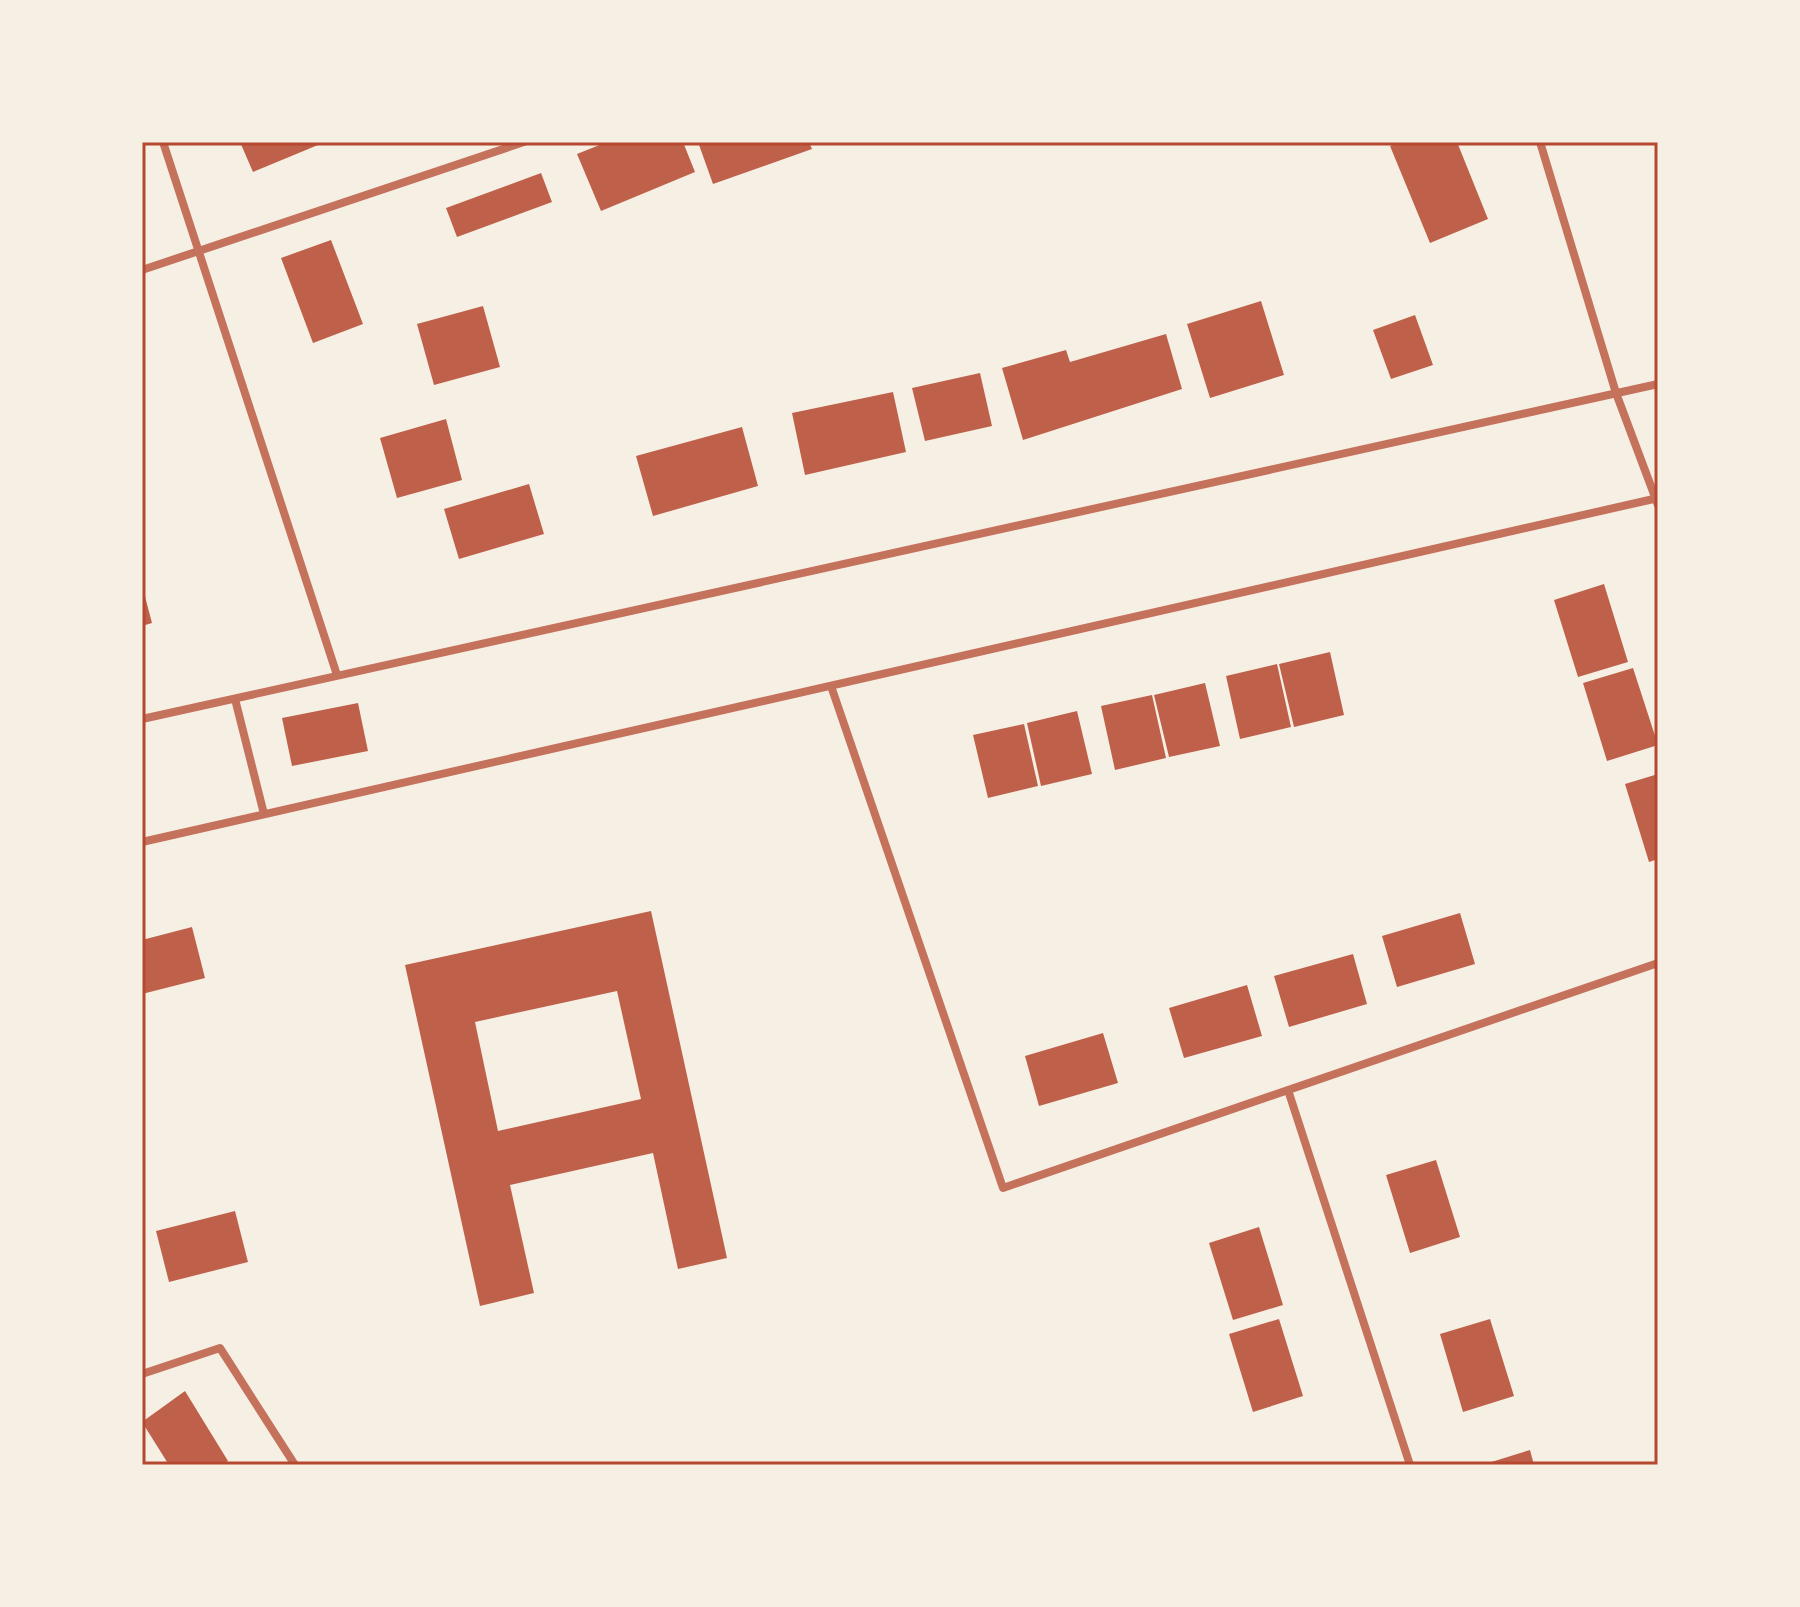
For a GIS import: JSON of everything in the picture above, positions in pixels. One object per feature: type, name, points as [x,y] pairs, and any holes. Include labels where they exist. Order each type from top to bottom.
[{"type":"street","points":[[163,142],[337,675]]},
{"type":"street","points":[[142,270],[524,142]]},
{"type":"street","points":[[142,842],[1657,500],[1616,393],[1540,142]]},
{"type":"street","points":[[142,719],[1658,384]]},
{"type":"street","points":[[831,686],[1003,1188],[1658,963]]},
{"type":"street","points":[[235,699],[264,814]]},
{"type":"street","points":[[1288,1090],[1410,1465]]},
{"type":"street","points":[[142,1374],[220,1348],[295,1465]]},
{"type":"building","points":[[240,142],[317,142],[318,145],[253,172]]},
{"type":"building","points":[[607,142],[683,142],[695,172],[601,211],[577,154]]},
{"type":"building","points":[[698,142],[809,142],[812,149],[713,184]]},
{"type":"building","points":[[1400,142],[1457,142],[1488,219],[1430,243],[1390,146]]},
{"type":"building","points":[[541,173],[552,202],[457,237],[446,208]]},
{"type":"building","points":[[331,240],[363,324],[313,343],[281,258]]},
{"type":"building","points":[[1261,301],[1284,375],[1210,398],[1187,324]]},
{"type":"building","points":[[483,306],[500,367],[434,385],[417,324]]},
{"type":"building","points":[[1415,315],[1433,365],[1391,379],[1373,330]]},
{"type":"building","points":[[1166,334],[1182,389],[1023,440],[1002,368],[1066,350],[1070,362]]},
{"type":"building","points":[[980,373],[992,426],[925,441],[912,388]]},
{"type":"building","points":[[893,392],[906,452],[805,475],[792,413]]},
{"type":"building","points":[[446,419],[462,480],[397,498],[380,438]]},
{"type":"building","points":[[742,427],[758,486],[653,516],[636,456]]},
{"type":"building","points":[[529,484],[544,534],[459,559],[444,509]]},
{"type":"building","points":[[1604,584],[1628,662],[1578,677],[1554,600]]},
{"type":"building","points":[[142,585],[152,623],[142,626]]},
{"type":"building","points":[[1330,652],[1344,715],[1294,727],[1279,664]]},
{"type":"building","points":[[1277,664],[1291,727],[1240,739],[1226,676]]},
{"type":"building","points":[[1633,668],[1658,745],[1607,761],[1583,683]]},
{"type":"building","points":[[1205,683],[1220,746],[1169,757],[1154,695]]},
{"type":"building","points":[[1152,695],[1166,758],[1115,770],[1101,706]]},
{"type":"building","points":[[358,703],[368,751],[292,766],[282,718]]},
{"type":"building","points":[[1077,711],[1092,774],[1041,786],[1027,723]]},
{"type":"building","points":[[1024,724],[1038,786],[988,798],[973,735]]},
{"type":"building","points":[[1658,774],[1658,859],[1649,862],[1625,784]]},
{"type":"building","points":[[651,911],[727,1258],[678,1269],[653,1153],[510,1185],[534,1293],[480,1306],[405,965]],"holes":[[[617,991],[641,1099],[498,1131],[475,1022]]]},
{"type":"building","points":[[1460,913],[1475,964],[1397,987],[1382,936]]},
{"type":"building","points":[[192,927],[205,978],[142,994],[142,940]]},
{"type":"building","points":[[1353,954],[1367,1004],[1289,1027],[1274,976]]},
{"type":"building","points":[[1247,985],[1262,1036],[1184,1058],[1169,1008]]},
{"type":"building","points":[[1103,1033],[1118,1083],[1039,1106],[1025,1056]]},
{"type":"building","points":[[1436,1160],[1460,1237],[1410,1253],[1386,1175]]},
{"type":"building","points":[[235,1211],[248,1262],[169,1282],[156,1231]]},
{"type":"building","points":[[1259,1227],[1283,1305],[1233,1320],[1209,1243]]},
{"type":"building","points":[[1279,1319],[1303,1396],[1253,1412],[1229,1334]]},
{"type":"building","points":[[1490,1319],[1514,1396],[1463,1412],[1440,1334]]},
{"type":"building","points":[[185,1391],[228,1461],[221,1465],[169,1465],[142,1422]]},
{"type":"building","points":[[1530,1450],[1534,1465],[1485,1465],[1485,1464]]}]
